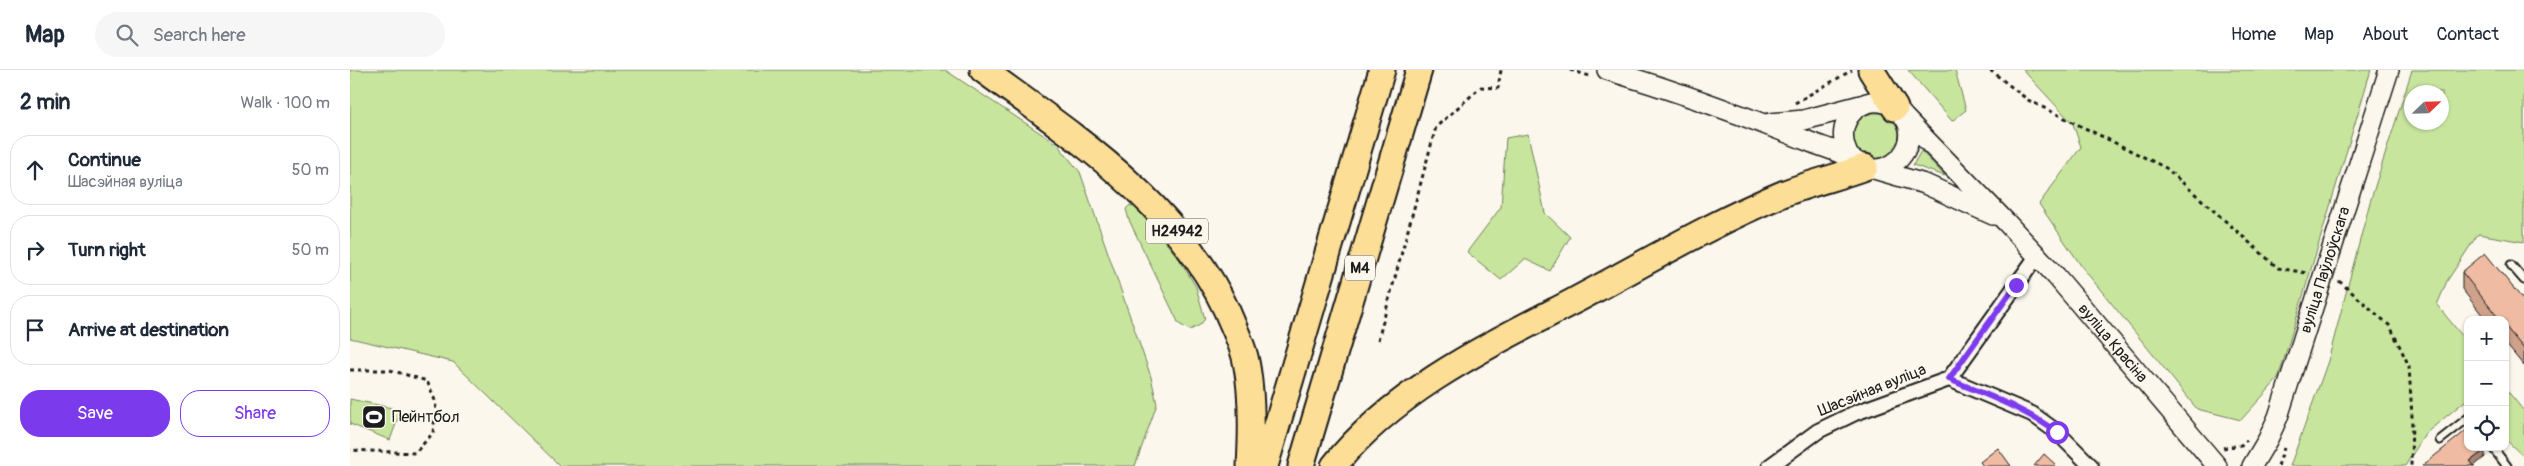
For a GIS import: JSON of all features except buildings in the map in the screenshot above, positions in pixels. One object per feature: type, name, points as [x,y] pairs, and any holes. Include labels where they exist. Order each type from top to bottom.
[{"type":"highway","name":"Н24942","points":[[982,70],[1098,154],[1170,223],[1198,260],[1218,293],[1245,357],[1248,383],[1250,466]]},
{"type":"highway","name":"М4","points":[[1264,466],[1382,70]]},
{"type":"highway","name":"М4","points":[[1301,466],[1419,70]]},
{"type":"highway","points":[[1871,70],[1900,113]]},
{"type":"highway","points":[[1334,466],[1357,437],[1382,415],[1455,366],[1517,330],[1730,219],[1786,193],[1864,165]]},
{"type":"street","name":"вуліца Паўлоўскага","points":[[2252,466],[2278,417],[2331,278],[2389,70]]},
{"type":"street","name":"вуліца Красіна","points":[[1602,74],[1663,87],[1764,123],[1864,165],[1898,174],[1925,184],[2007,222]]},
{"type":"street","points":[[1764,123],[1804,120],[1863,104],[1881,102],[1900,113],[1910,133],[1908,145],[1903,155],[1895,164],[1864,165],[1844,146],[1842,133],[1846,120],[1855,109],[1863,104]]},
{"type":"street","name":"вуліца Красіна","points":[[1900,113],[2007,222],[2217,466]]},
{"type":"street","points":[[1949,379],[2037,256]]},
{"type":"street","name":"Шасэйная вуліца","points":[[1770,466],[1818,430],[1949,379],[2032,414],[2057,432],[2091,466]]},
{"type":"lane","points":[[2511,265],[2524,280]]},
{"type":"lane","points":[[2440,440],[2464,421]]},
{"type":"lane","points":[[2495,451],[2507,466]]},
{"type":"path","points":[[1378,340],[1436,127],[1481,86],[1498,88],[1501,70]]},
{"type":"path","points":[[1570,70],[1602,74]]},
{"type":"path","points":[[1789,107],[1853,70]]},
{"type":"path","points":[[1990,70],[2028,100],[2166,168],[2278,268],[2331,278],[2390,326],[2409,366],[2412,418],[2411,466]]},
{"type":"path","points":[[2331,278],[2342,272]]},
{"type":"path","points":[[350,370],[390,370],[426,381],[436,403],[433,433],[415,452],[350,450]]},
{"type":"green space","points":[[350,70],[945,70],[1057,144],[1080,172],[1151,377],[1157,404],[1135,466],[560,466],[453,362],[350,338]]},
{"type":"green space","points":[[1908,70],[1955,70],[1966,110],[1952,121]]},
{"type":"green space","points":[[2023,70],[2371,70],[2278,379],[2241,420],[2197,409],[2082,267],[2039,204],[2081,147],[2073,124]]},
{"type":"green space","points":[[2412,70],[2524,70],[2524,242],[2478,234],[2447,281],[2437,305],[2464,338],[2464,402],[2426,433],[2405,466],[2290,466],[2328,361],[2370,202],[2404,95],[2404,130],[2449,130],[2449,85],[2407,85]]},
{"type":"green space","points":[[1881,113],[1893,119],[1898,127],[1898,145],[1893,153],[1885,158],[1871,159],[1859,153],[1854,145],[1853,131],[1859,119],[1867,114]]},
{"type":"green space","points":[[1528,134],[1545,213],[1570,237],[1550,271],[1525,259],[1501,280],[1467,252],[1501,207],[1506,138]]},
{"type":"green space","points":[[1921,151],[1945,176],[1913,165]]},
{"type":"green space","points":[[1130,205],[1135,207],[1178,257],[1196,287],[1205,319],[1200,325],[1190,330],[1179,324],[1129,220],[1126,209]]},
{"type":"green space","points":[[2509,393],[2524,411],[2524,457],[2509,443]]},
{"type":"green space","name":"Пейнтбол","points":[[350,399],[401,410],[390,440],[350,424]]},
{"type":"place","name":"Пейнтбол","points":[[374,417]]},
{"type":"route","points":[[2016,285],[1949,379],[2032,414],[2057,432]]}]
